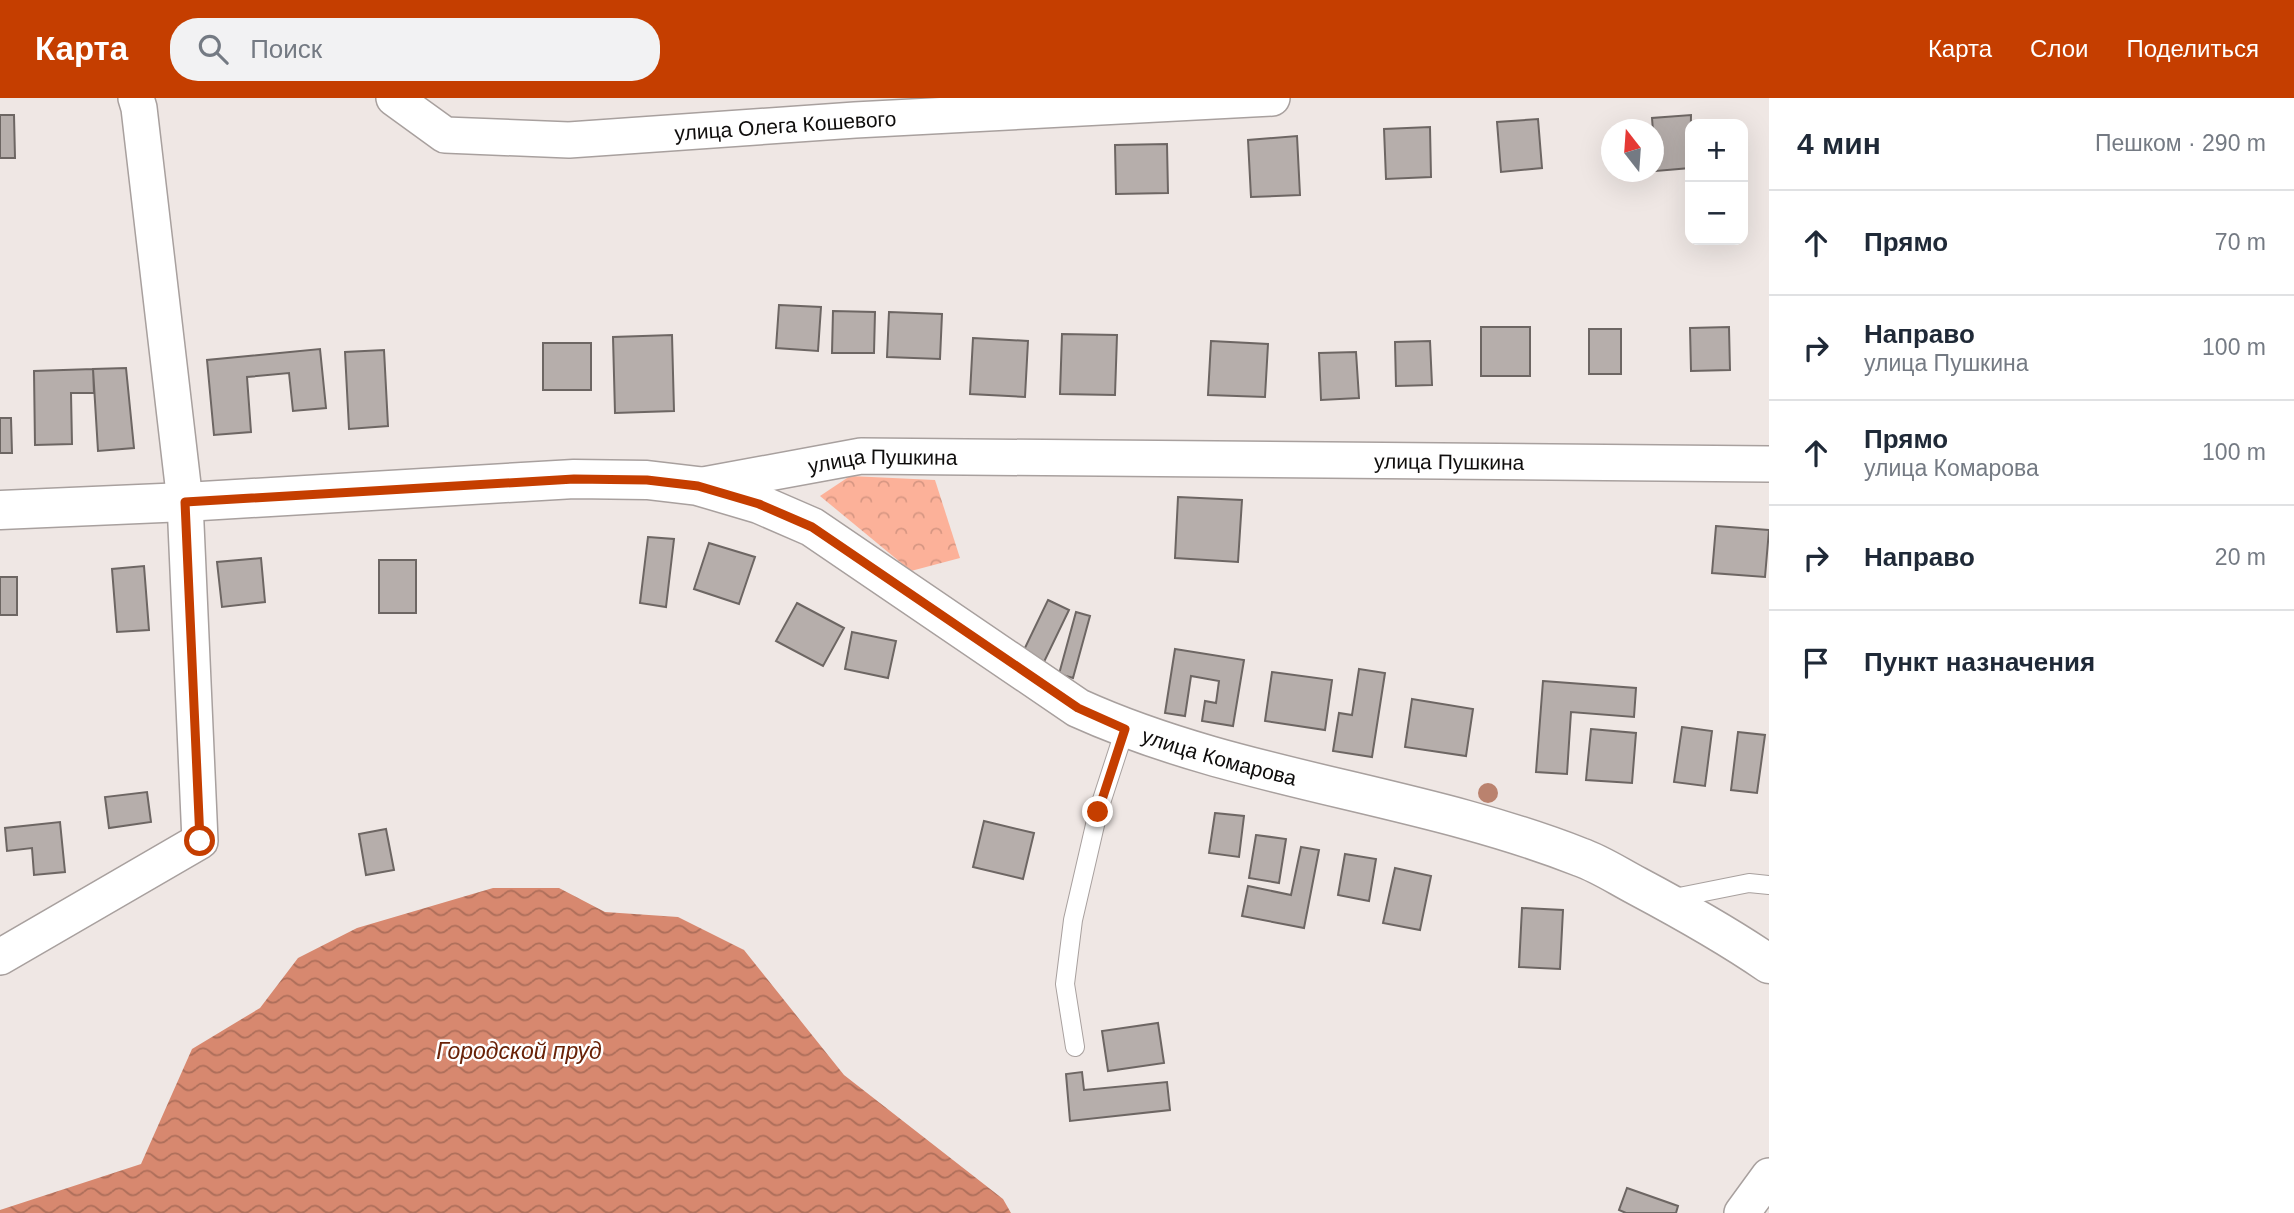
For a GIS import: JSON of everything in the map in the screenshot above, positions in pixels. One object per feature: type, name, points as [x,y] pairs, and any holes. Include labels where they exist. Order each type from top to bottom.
[{"type":"street","points":[[0,957],[200,841],[185,502],[139,108],[135,98]]},
{"type":"street","name":"улица Олега Кошевого","points":[[394,98],[445,135],[569,141],[855,120],[1272,98]]},
{"type":"street","name":"улица Пушкина","points":[[0,510],[574,479],[647,480],[698,486],[861,456],[1769,464]]},
{"type":"street","name":"улица Комарова","points":[[698,486],[759,504],[812,527],[1001,653],[1078,708],[1125,729],[1226,759],[1497,829],[1582,857],[1731,938],[1769,964]]},
{"type":"lane","points":[[1075,1047],[1065,984],[1073,920],[1098,812],[1125,729]]},
{"type":"lane","points":[[1663,900],[1749,883],[1769,885]]},
{"type":"green space","points":[[850,476],[935,480],[960,558],[911,571],[820,496]]},
{"type":"water","name":"Городской пруд","points":[[493,888],[559,888],[605,912],[678,917],[744,950],[844,1075],[1003,1199],[1011,1213],[0,1213],[0,1210],[141,1164],[192,1049],[260,1008],[298,958],[357,928]]},
{"type":"building","points":[[0,115],[14,115],[15,158],[0,158]]},
{"type":"building","points":[[1691,115],[1691,119],[1685,119],[1685,168],[1664,170],[1664,119],[1652,118]]},
{"type":"building","points":[[1538,119],[1542,168],[1501,172],[1497,122]]},
{"type":"building","points":[[1430,127],[1431,177],[1386,179],[1384,129]]},
{"type":"building","points":[[1297,136],[1300,195],[1251,197],[1248,140]]},
{"type":"building","points":[[1167,144],[1168,193],[1116,194],[1115,145]]},
{"type":"building","points":[[779,305],[821,307],[818,351],[776,348]]},
{"type":"building","points":[[833,311],[875,312],[874,353],[832,353]]},
{"type":"building","points":[[889,312],[942,314],[940,359],[887,357]]},
{"type":"building","points":[[1481,327],[1530,327],[1530,376],[1481,376]]},
{"type":"building","points":[[1729,327],[1730,370],[1691,371],[1690,328]]},
{"type":"building","points":[[1589,329],[1621,329],[1621,374],[1589,374]]},
{"type":"building","points":[[1062,334],[1117,335],[1115,395],[1060,394]]},
{"type":"building","points":[[672,335],[674,411],[615,413],[613,337]]},
{"type":"building","points":[[973,338],[1028,341],[1025,397],[970,394]]},
{"type":"building","points":[[1211,341],[1268,344],[1265,397],[1208,395]]},
{"type":"building","points":[[1430,341],[1432,385],[1396,386],[1395,342]]},
{"type":"building","points":[[543,343],[591,343],[591,390],[543,390]]},
{"type":"building","points":[[320,349],[326,408],[293,411],[289,373],[247,377],[251,432],[214,435],[207,360]]},
{"type":"building","points":[[384,350],[388,426],[349,429],[345,352]]},
{"type":"building","points":[[1356,352],[1359,398],[1321,400],[1319,353]]},
{"type":"building","points":[[126,368],[134,448],[98,451],[93,369]]},
{"type":"building","points":[[93,369],[94,393],[71,393],[72,444],[35,445],[34,371]]},
{"type":"building","points":[[0,418],[11,418],[12,453],[0,453]]},
{"type":"building","points":[[1178,497],[1242,500],[1238,562],[1175,558]]},
{"type":"building","points":[[1716,526],[1769,530],[1765,577],[1712,573]]},
{"type":"building","points":[[648,537],[674,539],[666,607],[640,603]]},
{"type":"building","points":[[709,543],[755,557],[739,604],[694,589]]},
{"type":"building","points":[[261,558],[265,602],[222,607],[217,562]]},
{"type":"building","points":[[379,560],[416,560],[416,613],[379,613]]},
{"type":"building","points":[[144,566],[149,630],[117,632],[112,569]]},
{"type":"building","points":[[0,577],[17,577],[17,615],[0,615]]},
{"type":"building","points":[[1048,600],[1069,610],[1043,664],[1022,654]]},
{"type":"building","points":[[797,603],[844,628],[823,666],[776,641]]},
{"type":"building","points":[[1076,612],[1090,616],[1073,678],[1059,674]]},
{"type":"building","points":[[852,632],[896,641],[888,678],[845,669]]},
{"type":"building","points":[[1175,649],[1244,660],[1233,726],[1202,721],[1205,701],[1216,703],[1219,681],[1191,676],[1185,716],[1165,713]]},
{"type":"building","points":[[1359,669],[1385,673],[1372,757],[1333,751],[1339,713],[1352,715]]},
{"type":"building","points":[[1272,672],[1332,680],[1325,730],[1265,721]]},
{"type":"building","points":[[1543,681],[1636,688],[1634,717],[1571,712],[1567,774],[1536,772]]},
{"type":"building","points":[[1412,699],[1473,709],[1466,756],[1405,747]]},
{"type":"building","points":[[1682,727],[1712,731],[1705,786],[1674,782]]},
{"type":"building","points":[[1591,729],[1636,733],[1632,783],[1586,780]]},
{"type":"building","points":[[1738,732],[1765,735],[1757,793],[1731,790]]},
{"type":"building","points":[[147,792],[151,822],[109,828],[105,797]]},
{"type":"building","points":[[1215,813],[1244,816],[1239,857],[1209,853]]},
{"type":"building","points":[[984,821],[1034,833],[1023,879],[973,867]]},
{"type":"building","points":[[60,822],[65,872],[34,875],[32,848],[7,851],[5,828]]},
{"type":"building","points":[[386,829],[394,870],[366,875],[359,834]]},
{"type":"building","points":[[1256,835],[1286,839],[1279,883],[1249,878]]},
{"type":"building","points":[[1301,847],[1319,850],[1304,928],[1242,916],[1248,886],[1291,895]]},
{"type":"building","points":[[1345,854],[1376,859],[1369,901],[1338,895]]},
{"type":"building","points":[[1395,868],[1431,876],[1420,930],[1383,923]]},
{"type":"building","points":[[1522,908],[1563,910],[1560,969],[1519,967]]},
{"type":"building","points":[[1158,1023],[1164,1063],[1108,1071],[1102,1031]]},
{"type":"building","points":[[1082,1072],[1084,1090],[1167,1082],[1170,1110],[1070,1121],[1066,1074]]},
{"type":"building","points":[[1627,1188],[1678,1206],[1676,1213],[1626,1213],[1619,1210]]},
{"type":"route","points":[[200,841],[185,502],[574,479],[647,480],[698,486],[759,504],[812,527],[1078,708],[1125,729],[1098,812]]}]
